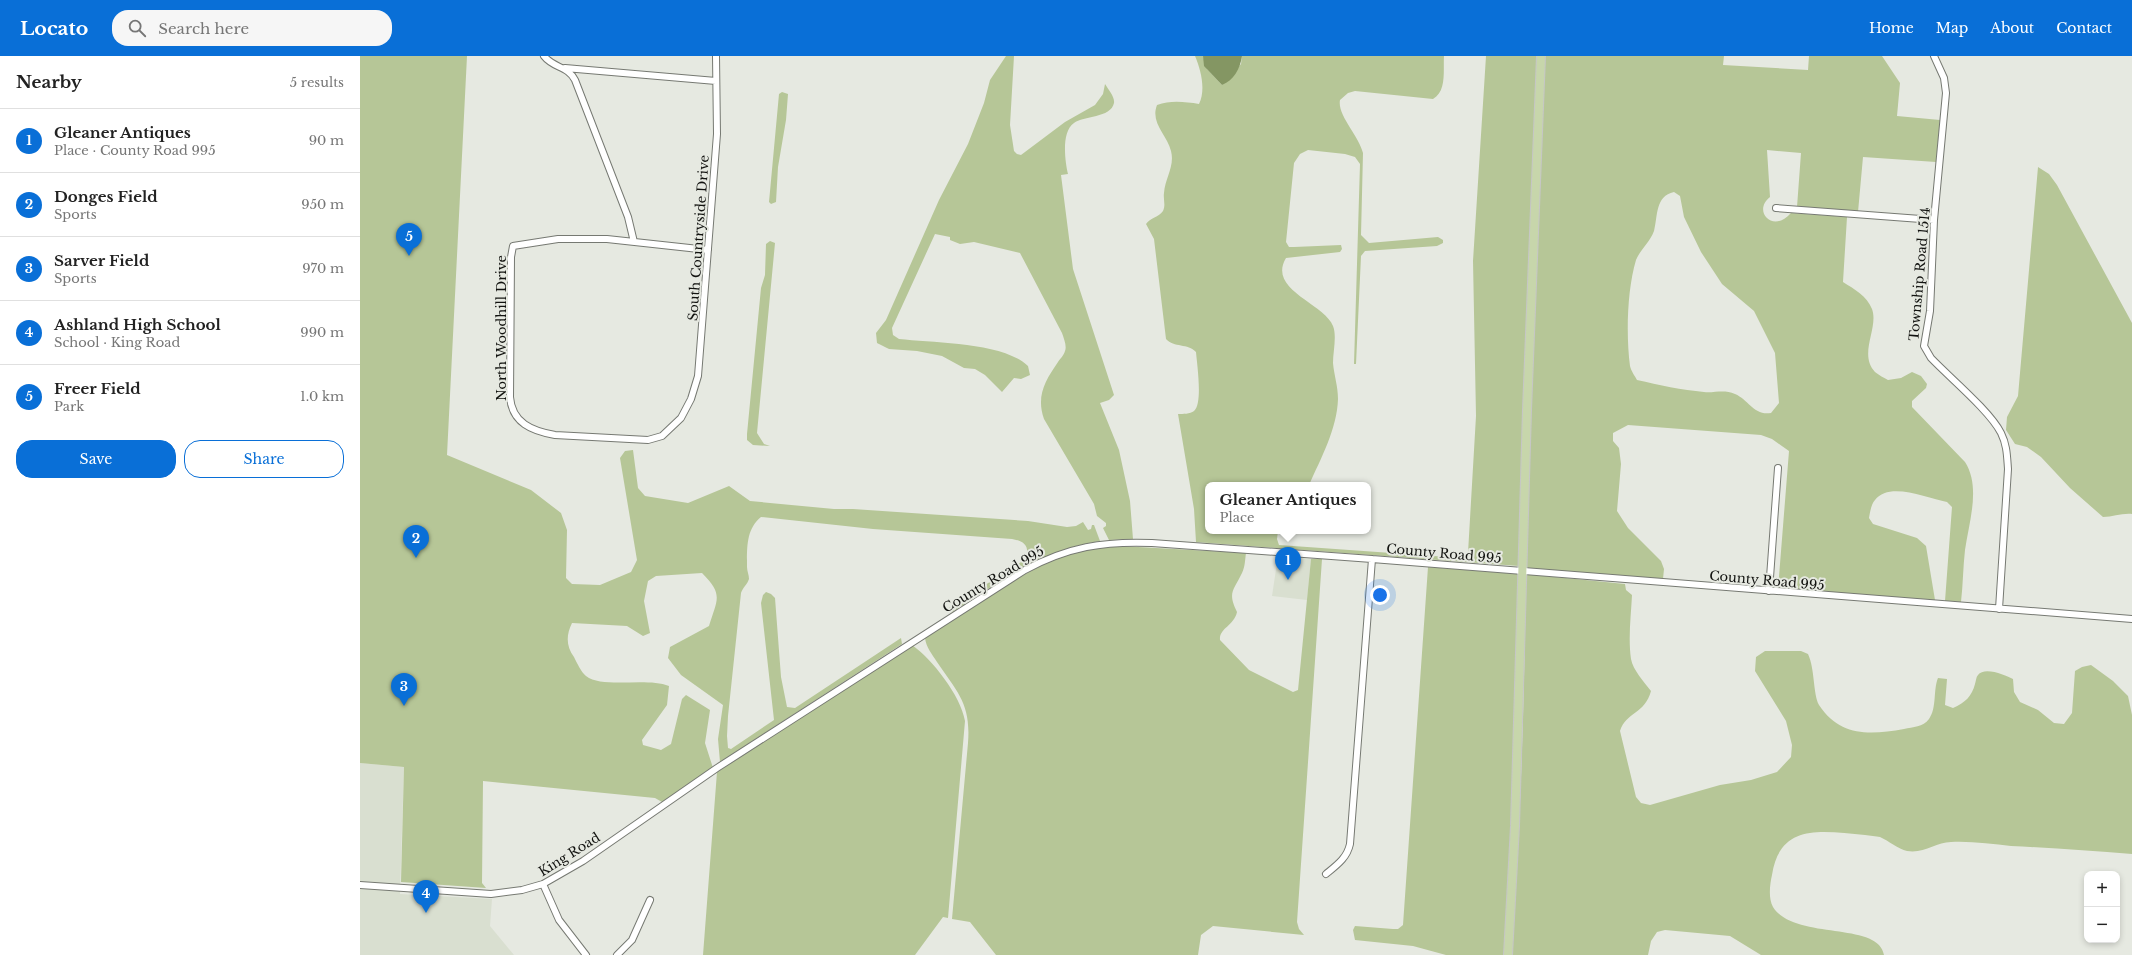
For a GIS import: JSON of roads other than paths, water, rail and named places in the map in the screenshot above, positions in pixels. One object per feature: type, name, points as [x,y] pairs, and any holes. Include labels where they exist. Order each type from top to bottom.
[{"type":"main road","points":[[1508,955],[1515,826],[1522,571],[1541,56]]},
{"type":"street","points":[[544,56],[556,66],[565,68],[716,81]]},
{"type":"street","name":"South Countryside Drive","points":[[515,414],[523,424],[541,432],[574,436],[643,440],[662,436],[681,418],[691,399],[698,376],[717,134],[716,56]]},
{"type":"street","name":"Township Road 1514","points":[[1934,56],[1944,78],[1946,93],[1934,220],[1930,311],[1924,346],[1931,358],[1991,419],[2000,432],[2007,450],[2008,469],[1999,609]]},
{"type":"street","points":[[565,68],[575,80],[628,217],[634,242],[649,245],[708,250]]},
{"type":"street","points":[[1776,208],[1934,220]]},
{"type":"street","name":"North Woodhill Drive","points":[[515,414],[510,402],[509,377],[511,250],[515,244],[570,239],[634,242]]},
{"type":"street","points":[[1769,591],[1778,468]]},
{"type":"street","name":"County Road 995","points":[[719,767],[1025,570],[1057,554],[1074,549],[1105,544],[1139,543],[1372,559],[2132,619]]},
{"type":"street","points":[[1326,874],[1343,859],[1350,844],[1372,559]]},
{"type":"street","name":"King Road","points":[[360,885],[491,894],[522,890],[543,884],[583,860],[719,767]]},
{"type":"street","points":[[543,884],[559,920],[586,955]]},
{"type":"street","points":[[617,955],[632,940],[650,900]]},
{"type":"place","name":"Freer Field","points":[[409,256]]},
{"type":"place","name":"Donges Field","points":[[416,558]]},
{"type":"place","name":"Gleaner Antiques","points":[[1288,580]]},
{"type":"place","name":"Sarver Field","points":[[404,706]]},
{"type":"place","name":"Ashland High School","points":[[426,913]]}]
